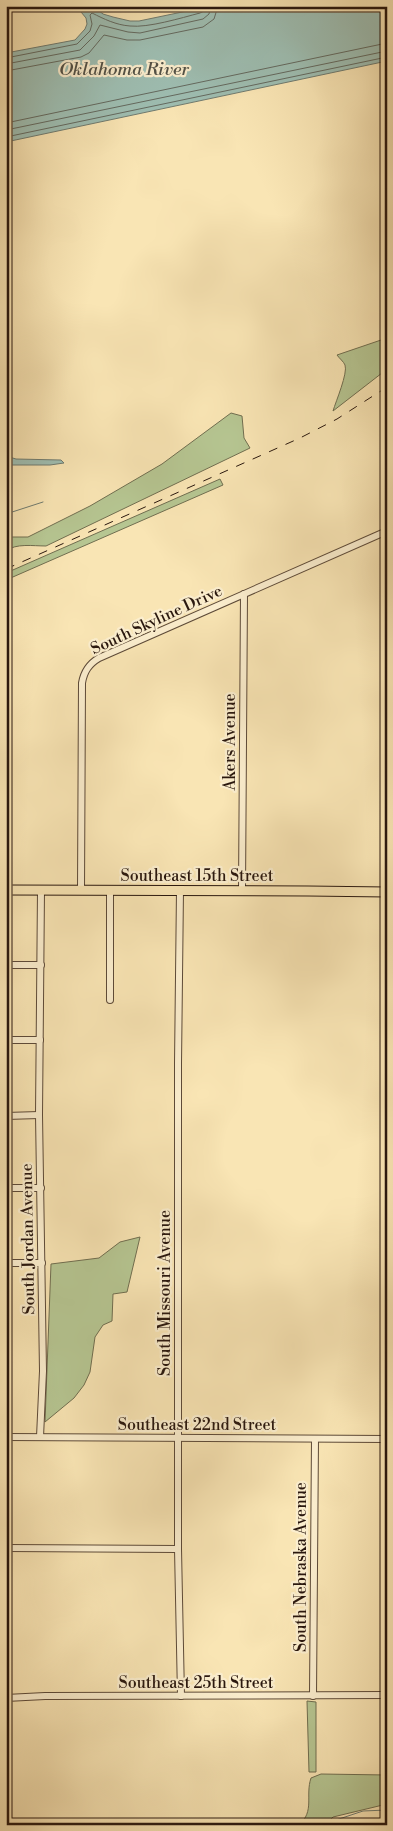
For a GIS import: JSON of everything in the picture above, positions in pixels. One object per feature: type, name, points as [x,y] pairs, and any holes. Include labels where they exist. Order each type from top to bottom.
[{"type":"main road","name":"Southeast 15th Street","points":[[6,890],[387,892]]},
{"type":"street","name":"South Skyline Drive","points":[[80,890],[82,683],[90,664],[99,658],[387,531]]},
{"type":"street","name":"Akers Avenue","points":[[242,890],[244,594]]},
{"type":"street","name":"South Jordan Avenue","points":[[40,1437],[43,1371],[39,1115],[41,890]]},
{"type":"street","points":[[110,890],[110,1000]]},
{"type":"street","name":"South Missouri Avenue","points":[[180,890],[178,1548],[181,1696]]},
{"type":"street","points":[[6,965],[41,965]]},
{"type":"street","points":[[6,1040],[40,1040]]},
{"type":"street","points":[[6,1116],[39,1115]]},
{"type":"street","points":[[6,1188],[40,1188]]},
{"type":"street","points":[[6,1263],[42,1263]]},
{"type":"street","name":"Southeast 22nd Street","points":[[6,1437],[387,1439]]},
{"type":"street","name":"South Nebraska Avenue","points":[[313,1696],[315,1439]]},
{"type":"street","points":[[6,1548],[178,1548]]},
{"type":"street","name":"Southeast 25th Street","points":[[6,1698],[45,1696],[387,1695]]},
{"type":"green space","points":[[387,335],[387,363],[382,373],[333,411],[345,369],[344,364],[337,355],[384,339]]},
{"type":"green space","points":[[231,413],[242,416],[244,438],[250,448],[46,546],[20,546],[6,551],[6,537],[28,537],[90,506],[162,464]]},
{"type":"green space","points":[[220,479],[223,485],[6,580],[6,573]]},
{"type":"green space","points":[[140,1237],[127,1292],[113,1294],[112,1321],[103,1325],[95,1337],[90,1372],[84,1385],[74,1398],[45,1422],[51,1264],[99,1258],[120,1242]]},
{"type":"green space","points":[[307,1701],[316,1702],[316,1772],[309,1772]]},
{"type":"green space","points":[[321,1774],[387,1775],[387,1804],[333,1817],[325,1825],[299,1825],[307,1814],[311,1778]]},
{"type":"water","name":"Oklahoma River","points":[[76,6],[93,6],[103,14],[130,21],[139,21],[211,6],[387,6],[387,61],[6,142],[6,53],[75,40],[87,24],[86,18]]},
{"type":"water","points":[[6,456],[16,459],[61,460],[64,463],[11,465],[6,463]]},
{"type":"waterway","points":[[6,514],[43,502]]},
{"type":"waterway","points":[[330,1825],[336,1820],[363,1811],[387,1810]]},
{"type":"railway","points":[[6,569],[300,438],[337,419],[387,387]]}]
